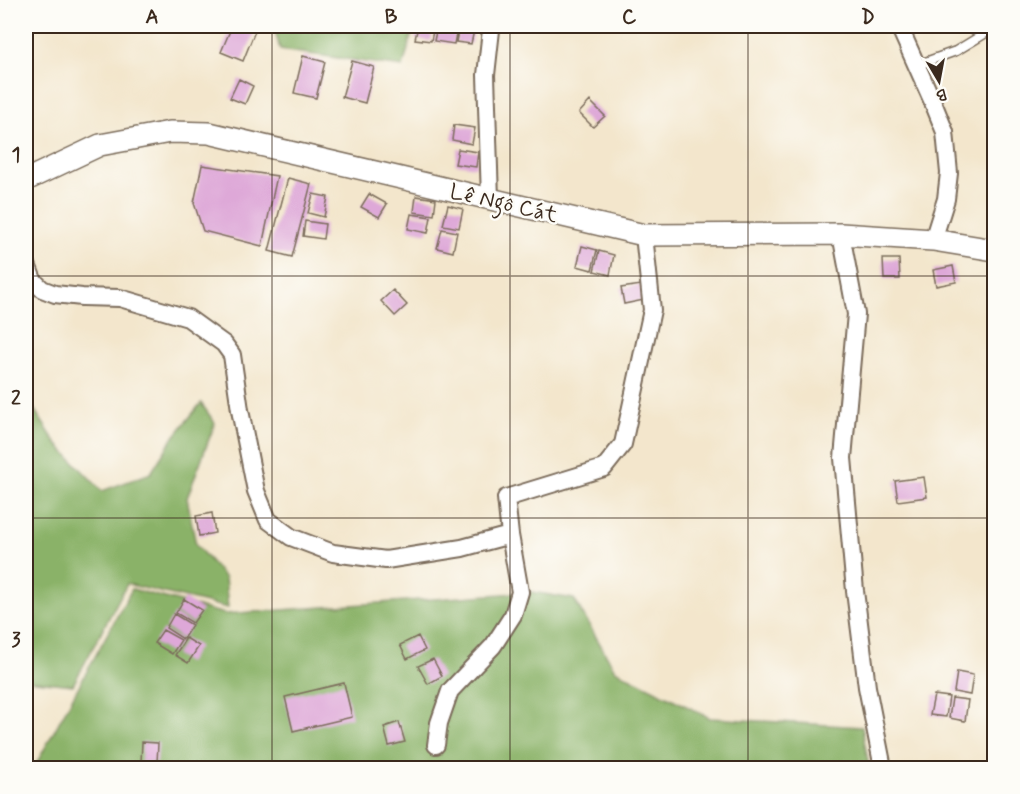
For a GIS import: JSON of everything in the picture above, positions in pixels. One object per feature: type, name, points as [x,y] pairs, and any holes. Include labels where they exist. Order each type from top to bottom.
[{"type":"street","points":[[490,199],[486,75],[493,26]]},
{"type":"street","points":[[900,26],[945,132],[949,173],[946,200],[933,240]]},
{"type":"street","name":"Lê Ngô Cát","points":[[26,180],[100,145],[170,132],[209,133],[644,235],[842,234],[933,240],[994,250]]},
{"type":"street","points":[[842,234],[855,314],[843,458],[855,591],[867,687],[883,768]]},
{"type":"street","points":[[436,745],[439,723],[450,691],[493,646],[513,615],[520,592],[506,498],[604,468],[623,444],[652,310],[644,235]]},
{"type":"street","points":[[26,262],[33,280],[42,289],[56,294],[82,297],[120,298],[188,318],[224,344],[232,355],[256,491],[268,520],[291,537],[333,553],[386,560],[462,548],[510,535]]},
{"type":"lane","points":[[917,65],[956,51],[994,28]]},
{"type":"green space","points":[[274,26],[414,26],[403,67],[280,50]]},
{"type":"green space","points":[[26,397],[56,443],[102,491],[151,473],[173,438],[201,403],[215,423],[187,498],[196,545],[225,578],[228,608],[127,584],[73,685],[26,680]]},
{"type":"green space","points":[[132,589],[225,614],[532,592],[574,599],[615,670],[710,718],[862,727],[869,768],[34,768]]},
{"type":"building","points":[[232,26],[257,26],[243,61],[221,52]]},
{"type":"building","points":[[418,26],[434,26],[431,41],[415,39]]},
{"type":"building","points":[[437,26],[457,29],[454,44],[434,41]]},
{"type":"building","points":[[459,26],[475,26],[471,44],[456,42]]},
{"type":"building","points":[[303,56],[325,62],[316,98],[294,93]]},
{"type":"building","points":[[352,61],[374,67],[365,103],[342,97]]},
{"type":"building","points":[[239,79],[253,86],[245,104],[230,98]]},
{"type":"building","points":[[590,101],[605,116],[593,127],[579,113]]},
{"type":"building","points":[[454,125],[475,128],[472,144],[452,140]]},
{"type":"building","points":[[458,149],[478,152],[476,167],[455,164]]},
{"type":"building","points":[[202,165],[277,176],[262,246],[203,231],[194,203]]},
{"type":"building","points":[[288,178],[311,184],[292,257],[269,251]]},
{"type":"building","points":[[313,194],[328,197],[324,217],[308,213]]},
{"type":"building","points":[[369,194],[387,204],[379,217],[361,207]]},
{"type":"building","points":[[416,196],[436,199],[434,215],[414,212]]},
{"type":"building","points":[[448,205],[463,209],[459,228],[443,225]]},
{"type":"building","points":[[411,214],[431,217],[428,233],[408,229]]},
{"type":"building","points":[[305,221],[325,224],[323,239],[303,236]]},
{"type":"building","points":[[442,229],[457,232],[453,252],[437,248]]},
{"type":"building","points":[[582,246],[597,250],[592,270],[577,266]]},
{"type":"building","points":[[599,251],[614,255],[610,275],[594,271]]},
{"type":"building","points":[[883,259],[899,259],[900,279],[884,279]]},
{"type":"building","points":[[953,266],[956,282],[936,286],[933,270]]},
{"type":"building","points":[[641,285],[644,300],[624,304],[621,288]]},
{"type":"building","points":[[393,290],[407,305],[395,316],[381,301]]},
{"type":"building","points":[[924,477],[927,497],[898,501],[895,481]]},
{"type":"building","points":[[212,513],[215,533],[199,536],[196,516]]},
{"type":"building","points":[[184,599],[202,610],[193,623],[176,613]]},
{"type":"building","points":[[174,614],[192,625],[183,639],[166,628]]},
{"type":"building","points":[[163,630],[181,640],[172,654],[154,643]]},
{"type":"building","points":[[418,636],[425,650],[407,659],[400,645]]},
{"type":"building","points":[[186,638],[199,646],[188,663],[175,655]]},
{"type":"building","points":[[433,659],[442,676],[428,684],[418,666]]},
{"type":"building","points":[[957,672],[973,675],[970,695],[954,692]]},
{"type":"building","points":[[344,683],[352,717],[293,731],[285,697]]},
{"type":"building","points":[[934,695],[949,697],[946,717],[930,715]]},
{"type":"building","points":[[952,698],[968,700],[965,721],[949,718]]},
{"type":"building","points":[[399,722],[405,742],[389,746],[384,727]]},
{"type":"building","points":[[142,742],[158,743],[157,763],[141,762]]}]
